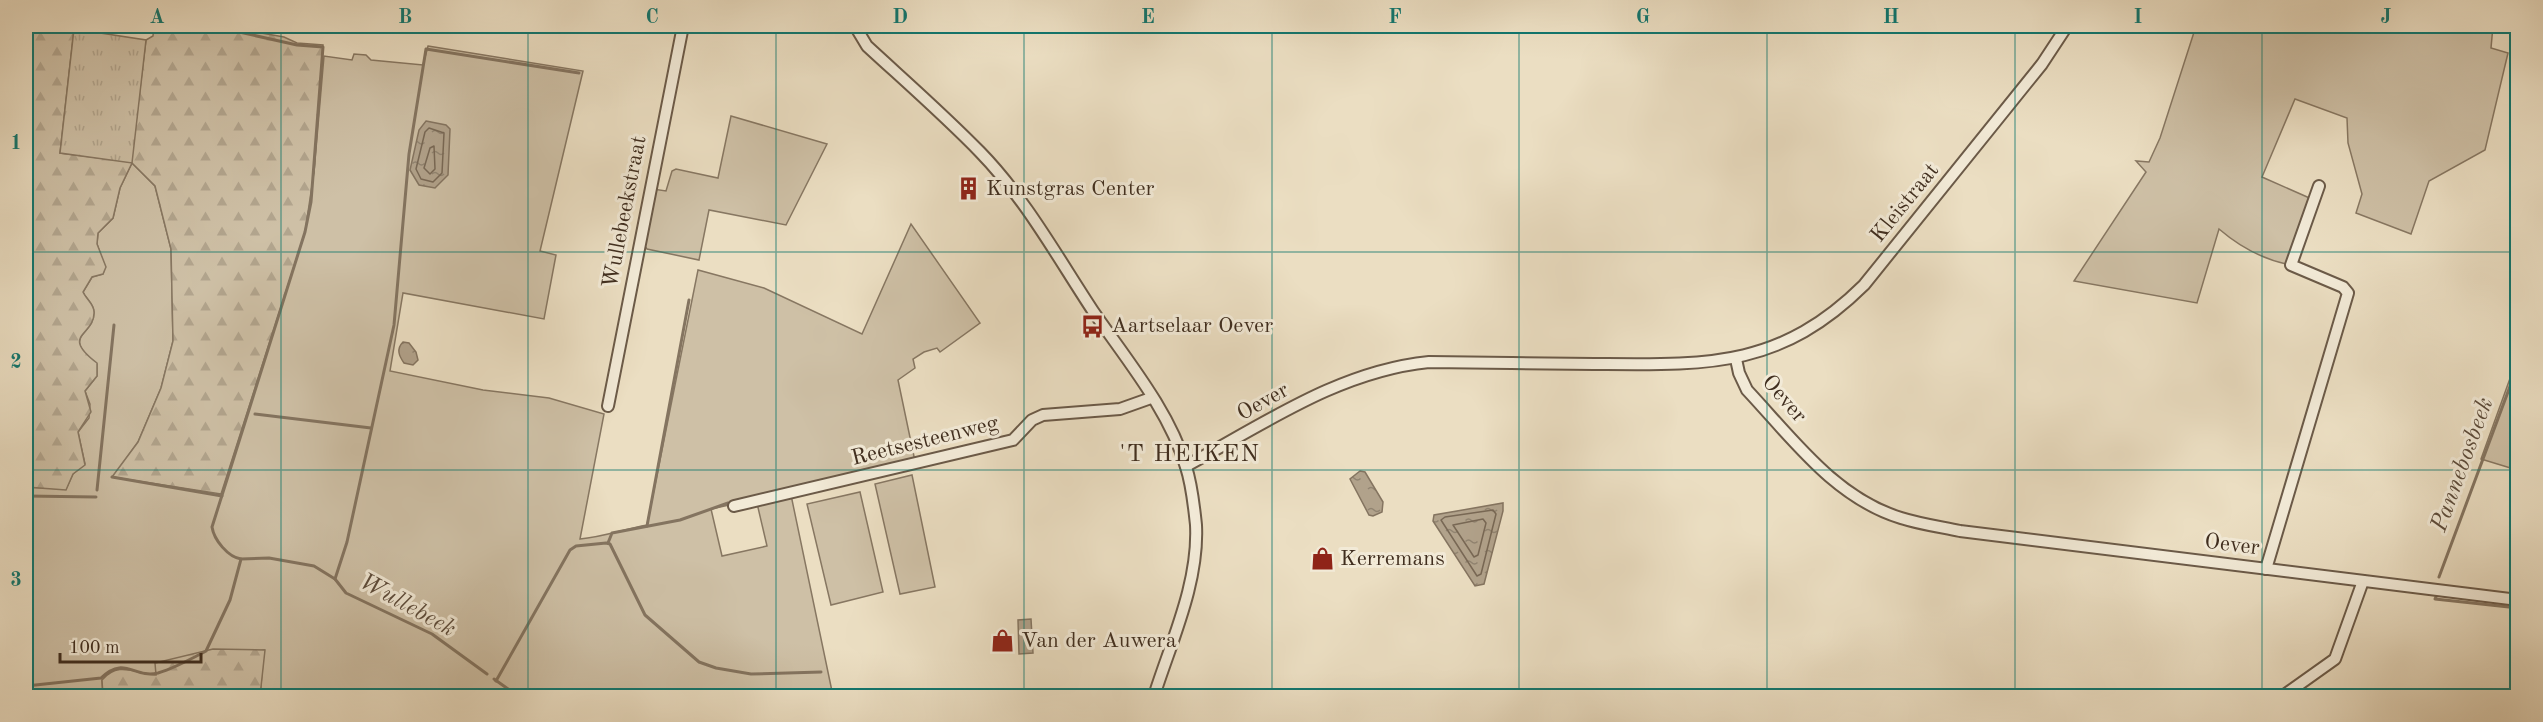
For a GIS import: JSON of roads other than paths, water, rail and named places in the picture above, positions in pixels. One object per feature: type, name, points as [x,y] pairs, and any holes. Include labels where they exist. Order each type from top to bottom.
[{"type":"street","name":"Wullebeekstraat","points":[[608,406],[683,26]]},
{"type":"street","points":[[851,26],[867,46],[981,153],[1016,195],[1164,418],[1186,466],[1196,525],[1192,572],[1154,696]]},
{"type":"street","name":"Kleistraat","points":[[1736,359],[1764,351],[1805,332],[1837,312],[1864,285],[2042,64],[2067,26]]},
{"type":"street","points":[[2266,569],[2348,293],[2343,287],[2291,265],[2319,186]]},
{"type":"street","name":"Oever","points":[[1186,466],[1328,389],[1390,367],[1429,362],[1692,365],[1736,359],[1739,373],[1747,390],[1825,473],[1862,501],[1900,518],[1960,531],[2517,600]]},
{"type":"street","name":"Reetsesteenweg","points":[[734,506],[1013,440],[1032,420],[1043,415],[1120,409],[1151,398]]},
{"type":"street","points":[[2283,696],[2335,659],[2362,581]]},
{"type":"water","points":[[426,121],[446,125],[450,129],[448,175],[435,188],[419,185],[410,170],[419,130]]},
{"type":"water","points":[[403,342],[409,343],[416,352],[418,360],[413,365],[404,363],[401,358],[399,350]]},
{"type":"water","points":[[1360,471],[1365,472],[1383,502],[1382,512],[1373,516],[1369,515],[1350,479]]},
{"type":"water","points":[[1503,503],[1503,511],[1484,584],[1475,586],[1433,521],[1434,515]]},
{"type":"water","points":[[1031,619],[1033,653],[1019,654],[1018,620]]},
{"type":"waterway","points":[[212,26],[297,45],[323,47],[311,202],[305,232],[212,527],[222,547],[231,555],[241,559]]},
{"type":"waterway","points":[[335,579],[347,542],[394,325],[409,154],[426,49],[579,73]]},
{"type":"waterway","points":[[647,526],[689,300]]},
{"type":"waterway","points":[[97,490],[114,325]]},
{"type":"waterway","name":"Pannebosbeek","points":[[2439,577],[2518,365]]},
{"type":"waterway","points":[[255,414],[371,428]]},
{"type":"waterway","points":[[112,477],[222,496]]},
{"type":"waterway","points":[[26,496],[96,497]]},
{"type":"waterway","points":[[608,543],[612,533],[680,520],[728,503]]},
{"type":"waterway","points":[[496,681],[570,550],[576,546],[606,543],[610,544],[645,615],[699,662],[716,668],[751,674],[821,672]]},
{"type":"waterway","name":"Wullebeek","points":[[26,686],[101,678],[117,668],[150,674],[158,673],[195,657],[206,651],[230,600],[241,559],[269,558],[314,566],[335,579],[346,593],[432,634],[487,674]]},
{"type":"waterway","name":"Pannebosbeek","points":[[2436,597],[2435,599],[2518,608]]},
{"type":"waterway","name":"Wullebeek","points":[[494,679],[518,696]]},
{"type":"place","name":"Kunstgras Center","points":[[968,189]]},
{"type":"place","name":"Aartselaar Oever","points":[[1093,326]]},
{"type":"place","name":"Kerremans","points":[[1322,559]]},
{"type":"place","name":"Van der Auwera","points":[[1003,641]]},
{"type":"district","name":"'T HEIKEN","points":[[1190,455]]}]
